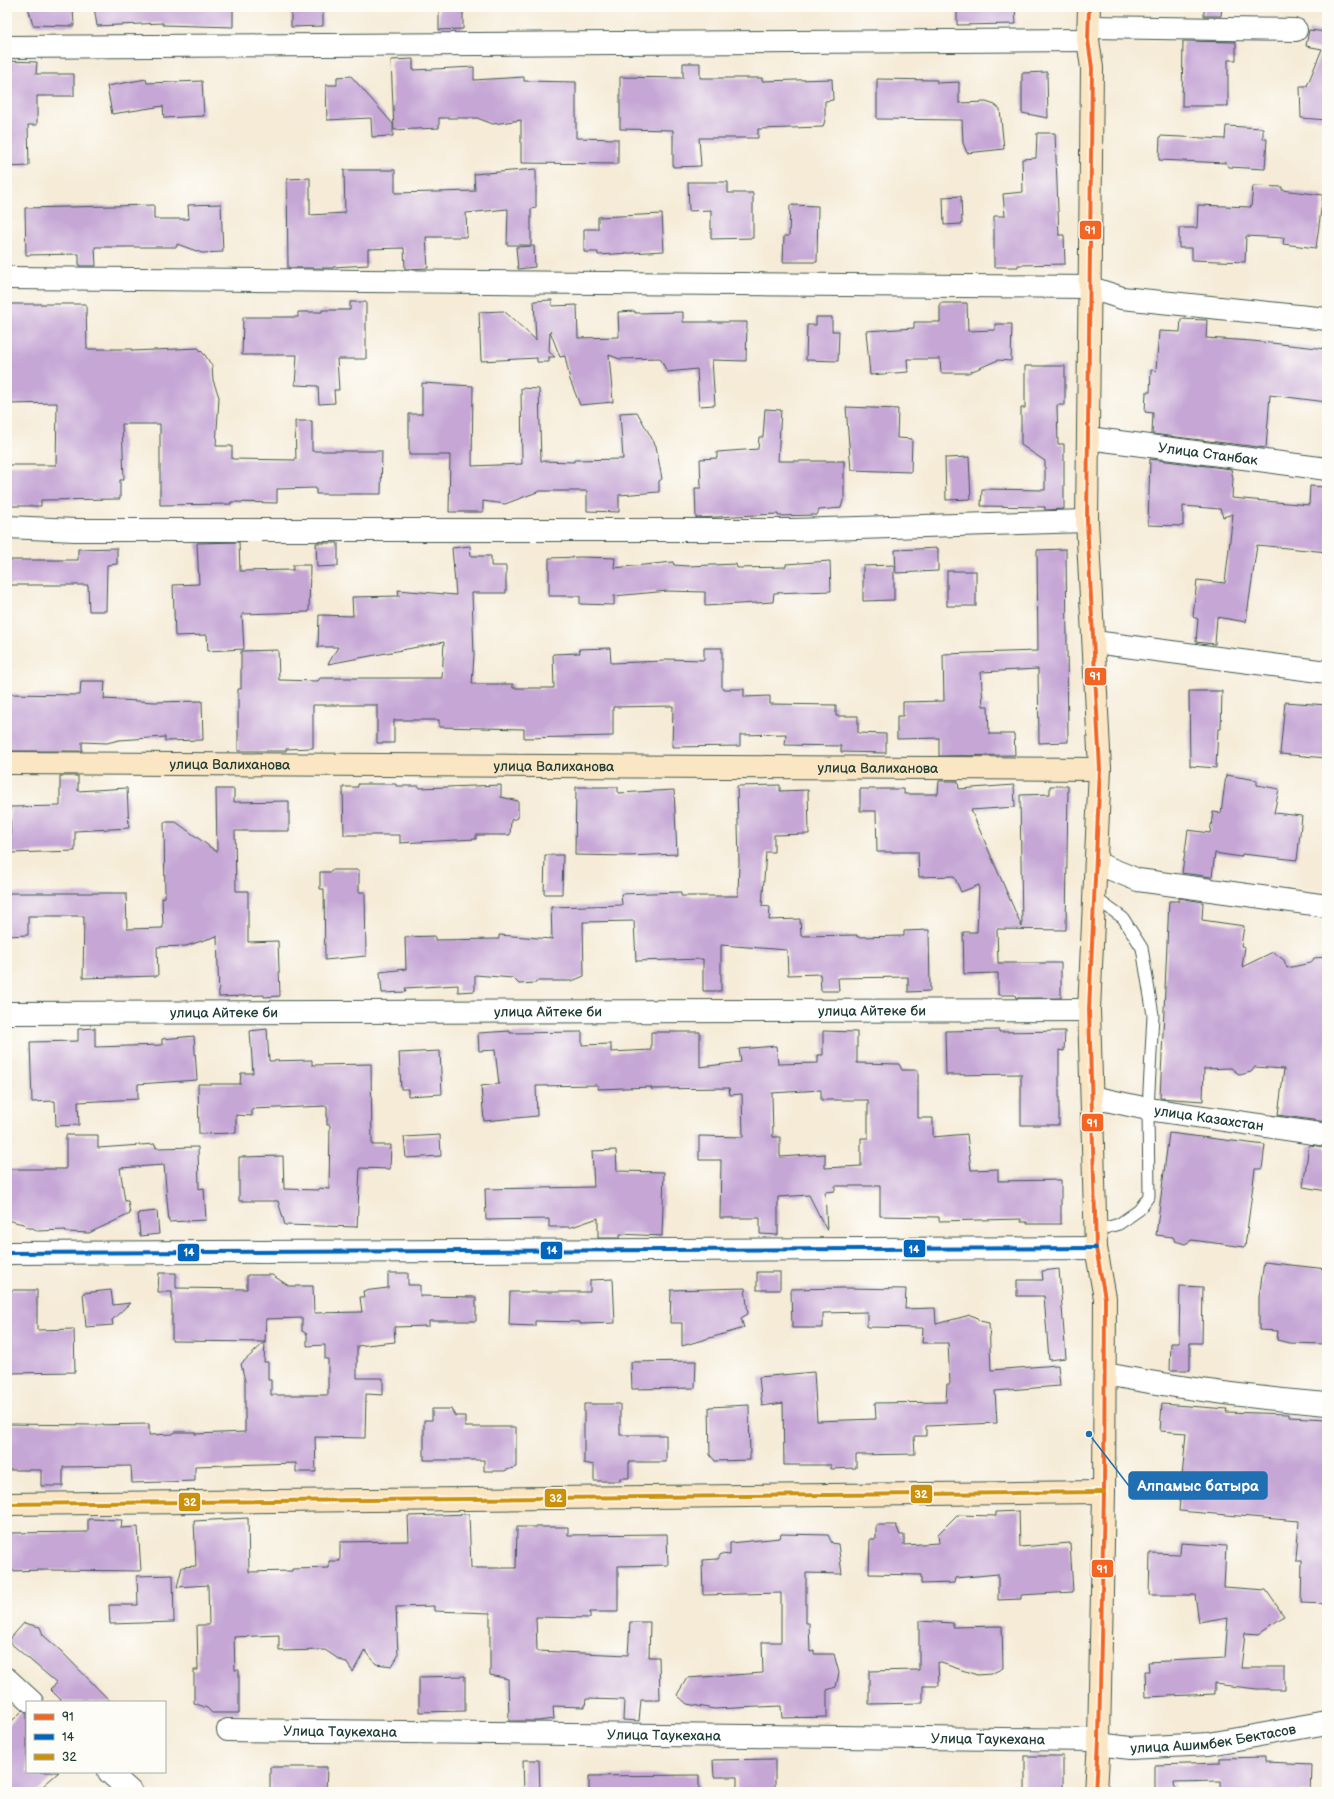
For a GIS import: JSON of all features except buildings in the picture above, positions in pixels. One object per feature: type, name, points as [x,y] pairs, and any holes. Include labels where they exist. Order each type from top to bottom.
[{"type":"street","points":[[1089,24],[1092,68],[1088,286],[1087,521],[1100,769],[1089,1010],[1095,1239],[1105,1298],[1104,1492],[1096,1792]]},
{"type":"street","points":[[7,47],[1089,24],[1296,30]]},
{"type":"street","points":[[7,278],[1088,286],[1122,298],[1327,319]]},
{"type":"street","name":"Улица Станбак","points":[[1088,438],[1327,469]]},
{"type":"street","points":[[7,527],[75,530],[792,530],[1087,521]]},
{"type":"street","points":[[1094,642],[1327,672]]},
{"type":"street","name":"улица Валиханова","points":[[7,763],[1100,769]]},
{"type":"street","points":[[1096,863],[1138,880],[1327,906]]},
{"type":"street","name":"улица Айтеке би","points":[[7,1014],[1089,1010]]},
{"type":"street","name":"улица Казахстан","points":[[1092,1097],[1148,1109],[1327,1135]]},
{"type":"street","points":[[7,1253],[1095,1239]]},
{"type":"street","points":[[1105,1374],[1152,1383],[1275,1400],[1327,1404]]},
{"type":"street","points":[[7,1504],[1104,1492]]},
{"type":"street","points":[[7,1679],[31,1701]]},
{"type":"street","name":"улица Ашимбек Бектасов","points":[[1098,1742],[1130,1748],[1209,1744],[1327,1723]]},
{"type":"street","name":"Улица Таукехана","points":[[228,1730],[1098,1742]]},
{"type":"street","points":[[110,1773],[131,1792]]},
{"type":"lane","points":[[1094,897],[1123,918],[1142,948],[1153,1015],[1148,1109],[1149,1196],[1139,1210],[1095,1239]]},
{"type":"transit line","name":"91","points":[[1089,7],[1088,40],[1092,68],[1087,521],[1100,769],[1089,1010],[1096,1248],[1105,1298],[1104,1492],[1099,1740],[1096,1792]]},
{"type":"transit line","name":"14","points":[[7,1253],[1096,1248]]},
{"type":"transit line","name":"32","points":[[7,1504],[1104,1492]]},
{"type":"place","name":"Алпамыс батыра","points":[[1089,1434]]}]
